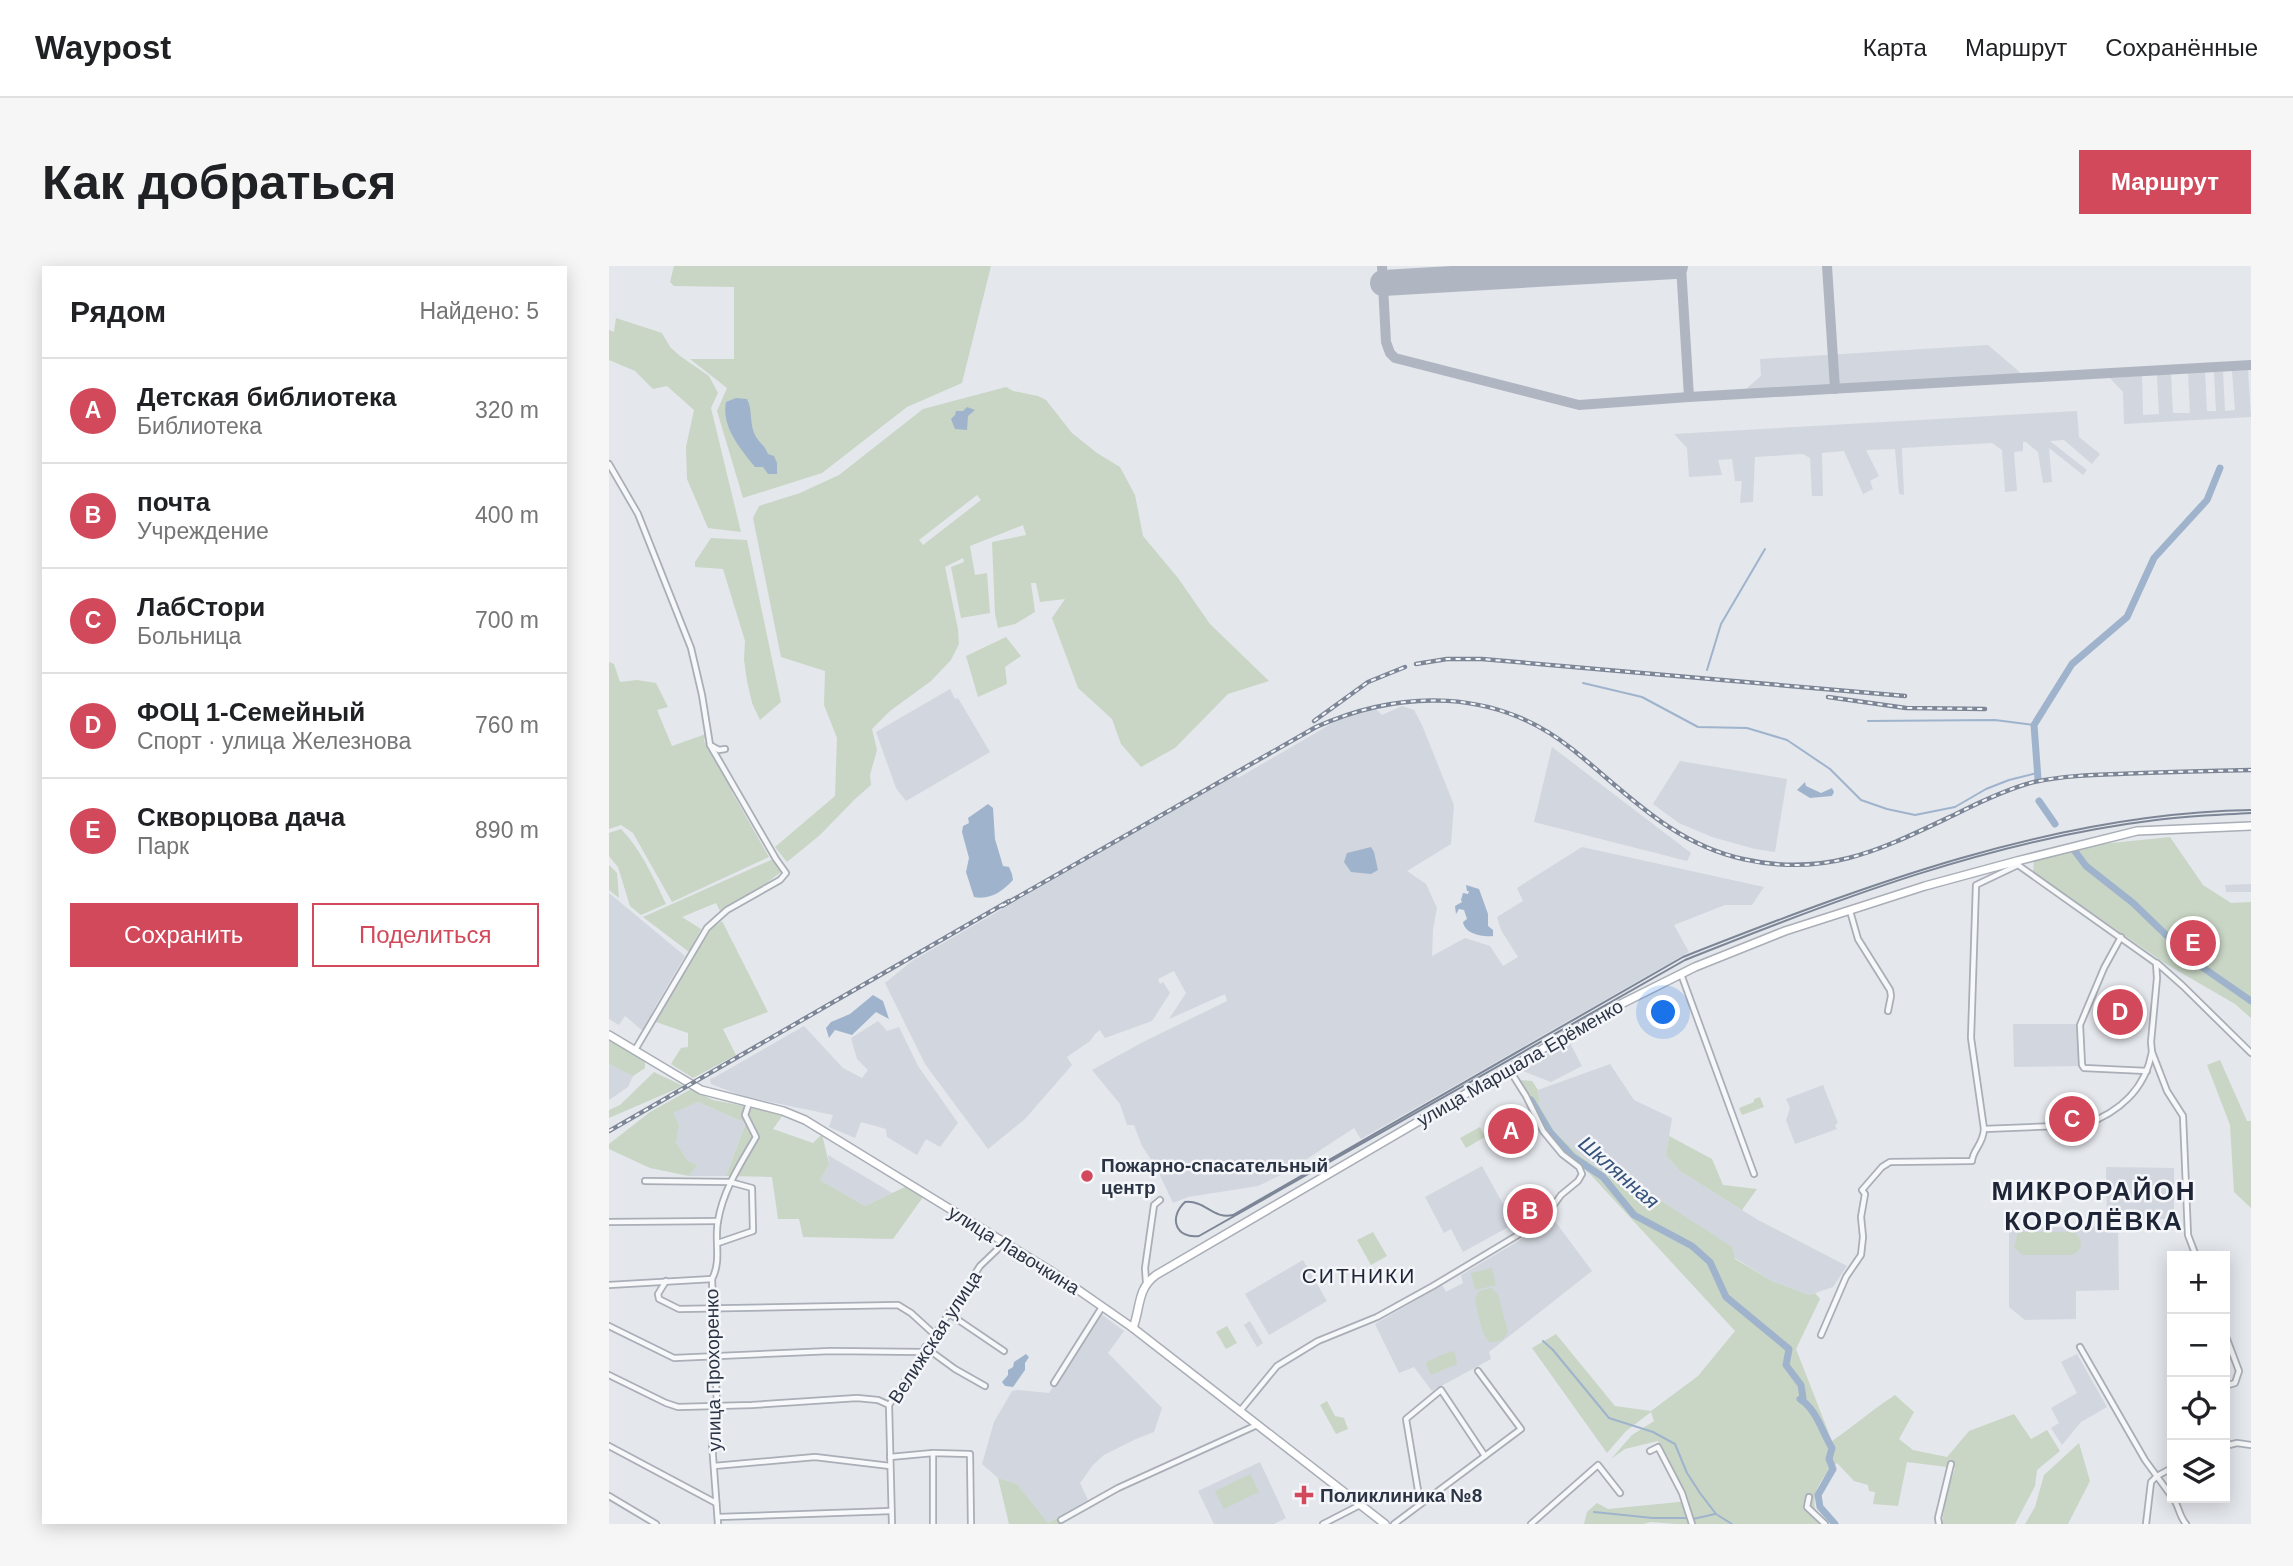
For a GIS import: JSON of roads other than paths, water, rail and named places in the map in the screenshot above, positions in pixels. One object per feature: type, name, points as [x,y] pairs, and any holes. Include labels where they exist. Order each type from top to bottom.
[{"type":"main road","name":"улица Маршала Ерёменко","points":[[1146,1282],[1309,1190],[1609,1010],[1681,973],[1785,931],[1925,886],[2137,831],[2251,826]]},
{"type":"main road","name":"улица Лавочкина","points":[[609,1035],[701,1090],[783,1111],[805,1120],[1051,1271],[1133,1328],[1385,1524]]},
{"type":"main road","points":[[1133,1328],[1146,1282]]},
{"type":"street","points":[[609,464],[638,514],[691,648],[710,745],[774,857],[786,873],[780,880],[727,910],[708,928],[635,1051]]},
{"type":"street","points":[[710,745],[719,750],[725,749]]},
{"type":"street","points":[[1821,1335],[1846,1277],[1861,1255],[1861,1217],[1865,1194],[1863,1190],[1882,1167],[1890,1162],[1972,1161],[1972,1156],[1983,1140],[1984,1129],[1971,1038],[1976,885],[2017,863],[2156,963],[2251,1053]]},
{"type":"street","points":[[1849,910],[1858,939],[1890,990],[1888,1011]]},
{"type":"street","points":[[2121,937],[2104,968],[2080,1025],[2081,1065],[2084,1068],[2147,1071]]},
{"type":"street","points":[[2156,963],[2158,978],[2152,1052],[2167,1091],[2183,1116],[2188,1235],[2194,1251]]},
{"type":"street","points":[[1681,973],[1754,1174]]},
{"type":"street","points":[[1984,1129],[2084,1125],[2098,1120],[2115,1111],[2141,1083],[2152,1052]]},
{"type":"street","points":[[1240,1411],[1277,1366],[1318,1341],[1386,1312],[1543,1220],[1560,1195],[1578,1181],[1582,1174],[1579,1167],[1562,1154],[1543,1131],[1509,1069]]},
{"type":"street","name":"улица Прохоренко","points":[[718,1524],[712,1443],[717,1406],[712,1279],[717,1268],[718,1222],[730,1182],[756,1137],[744,1115],[748,1103]]},
{"type":"street","points":[[645,1181],[730,1182],[752,1188],[753,1231],[718,1243]]},
{"type":"street","points":[[1146,1282],[1145,1268],[1154,1205],[1160,1200]]},
{"type":"street","points":[[609,1222],[718,1222]]},
{"type":"street","name":"Велижская улица","points":[[892,1524],[889,1405],[980,1266],[1004,1243]]},
{"type":"street","points":[[609,1285],[712,1279]]},
{"type":"street","points":[[666,1281],[658,1294],[659,1299],[679,1309],[898,1304],[934,1334]]},
{"type":"street","points":[[1054,1383],[1103,1307]]},
{"type":"street","points":[[948,1313],[1004,1350]]},
{"type":"street","points":[[609,1326],[674,1358],[924,1349],[985,1386]]},
{"type":"street","points":[[2080,1347],[2131,1437],[2167,1491]]},
{"type":"street","points":[[2230,1347],[2239,1371],[2235,1383],[2230,1384]]},
{"type":"street","points":[[1394,1524],[1521,1429],[1478,1371]]},
{"type":"street","points":[[609,1375],[678,1407],[857,1398],[878,1400],[889,1405]]},
{"type":"street","points":[[1420,1503],[1406,1419],[1441,1391],[1485,1456]]},
{"type":"street","points":[[1061,1520],[1118,1488],[1257,1425]]},
{"type":"street","points":[[2230,1445],[2251,1445]]},
{"type":"street","points":[[609,1446],[716,1503]]},
{"type":"street","points":[[1650,1451],[1658,1447],[1682,1493],[1692,1520]]},
{"type":"street","points":[[890,1457],[933,1453],[970,1454],[971,1524]]},
{"type":"street","points":[[933,1453],[933,1524]]},
{"type":"street","points":[[714,1466],[815,1457],[890,1466]]},
{"type":"street","points":[[1939,1524],[1938,1518],[1951,1464]]},
{"type":"street","points":[[1533,1523],[1598,1465],[1619,1493]]},
{"type":"street","points":[[2146,1524],[2151,1482],[2167,1471]]},
{"type":"street","points":[[609,1496],[656,1524]]},
{"type":"street","points":[[1809,1497],[1807,1507],[1825,1524]]},
{"type":"street","points":[[2176,1503],[2179,1516],[2186,1524]]},
{"type":"street","points":[[1323,1524],[1360,1505]]},
{"type":"street","points":[[718,1517],[891,1511]]},
{"type":"water","points":[[736,398],[747,399],[753,430],[768,454],[774,456],[777,474],[768,474],[763,467],[755,467],[733,437],[725,411],[726,402]]},
{"type":"water","points":[[967,407],[975,410],[968,416],[967,430],[955,429],[951,419],[956,411],[963,411]]},
{"type":"water","points":[[1805,782],[1806,786],[1821,793],[1832,788],[1834,792],[1832,796],[1810,798],[1797,790]]},
{"type":"water","points":[[988,804],[993,808],[995,839],[1003,866],[1009,867],[1013,880],[995,894],[974,897],[966,872],[969,858],[962,832],[963,826],[969,823],[968,818]]},
{"type":"water","points":[[1371,847],[1378,870],[1371,874],[1351,872],[1344,862],[1347,853]]},
{"type":"water","points":[[1466,885],[1479,889],[1493,936],[1470,932],[1464,926],[1463,922],[1467,919],[1464,910],[1459,909],[1456,914],[1455,906],[1462,902],[1463,893],[1468,894]]},
{"type":"water","points":[[873,995],[883,1001],[889,1019],[876,1012],[852,1035],[835,1030],[829,1038],[826,1028],[831,1022],[850,1014]]},
{"type":"water","points":[[1026,1354],[1029,1357],[1025,1370],[1013,1387],[1005,1386],[1002,1382],[1008,1375],[1008,1370]]},
{"type":"waterway","points":[[2038,779],[2034,725],[2072,664],[2127,617],[2154,558],[2207,500],[2220,468]]},
{"type":"waterway","points":[[1707,670],[1721,624],[1765,549]]},
{"type":"waterway","points":[[1583,683],[1642,697],[1698,727],[1747,728],[1787,740],[1830,769],[1861,800],[1915,815],[1955,807],[1986,789],[2037,773]]},
{"type":"waterway","points":[[1868,721],[1995,720],[2034,725]]},
{"type":"waterway","points":[[2039,801],[2055,824]]},
{"type":"waterway","points":[[2074,850],[2086,866],[2133,903],[2192,960],[2251,1001]]},
{"type":"waterway","name":"Шклянная","points":[[1531,1100],[1550,1132],[1573,1157],[1603,1177],[1634,1215],[1692,1246],[1710,1262],[1726,1297],[1789,1349],[1786,1365],[1801,1385],[1803,1398],[1800,1399],[1815,1415],[1832,1448],[1829,1459],[1833,1469],[1818,1495],[1820,1507],[1835,1524]]},
{"type":"waterway","points":[[1543,1341],[1609,1418],[1653,1432],[1675,1444],[1687,1473],[1700,1493],[1716,1514],[1732,1524]]},
{"type":"waterway","points":[[1594,1512],[1653,1518],[1687,1518]]},
{"type":"waterway","points":[[1693,1519],[1715,1514]]},
{"type":"tram line","points":[[2251,810],[2178,814],[2105,824],[2033,839],[1890,880],[1751,930],[1683,957],[1233,1215],[1220,1215],[1199,1204],[1185,1202],[1177,1214],[1177,1226],[1185,1234],[1199,1236],[1685,960],[1742,937],[1916,875],[2035,842],[2156,820],[2251,813]]},
{"type":"railway","points":[[1416,664],[1447,659],[1482,659],[1905,696]]},
{"type":"railway","points":[[1314,721],[1368,682],[1405,667]]},
{"type":"railway","points":[[1828,697],[1906,708],[1985,709]]},
{"type":"railway","points":[[1002,906],[1316,727],[1381,706],[1414,701],[1480,705],[1512,714],[1543,729],[1572,749],[1631,799],[1672,829],[1717,851],[1773,864],[1801,865],[1853,857],[1878,849],[1994,796],[2034,782],[2087,775],[2251,770]]},
{"type":"railway","points":[[609,1131],[1009,901]]},
{"type":"place","name":"Скворцова дача","points":[[2193,943]]},
{"type":"place","name":"ФОЦ 1-Семейный","points":[[2120,1012]]},
{"type":"place","name":"ЛабСтори","points":[[2072,1119]]},
{"type":"place","name":"Детская библиотека","points":[[1511,1131]]},
{"type":"place","name":"Пожарно-спасательный центр","points":[[1087,1176]]},
{"type":"place","name":"почта","points":[[1530,1211]]},
{"type":"place","name":"Поликлиника №8","points":[[1304,1495]]},
{"type":"district","name":"МИКРОРАЙОН КОРОЛЁВКА","points":[[2094,1206]]},
{"type":"district","name":"СИТНИКИ","points":[[1359,1275]]}]
